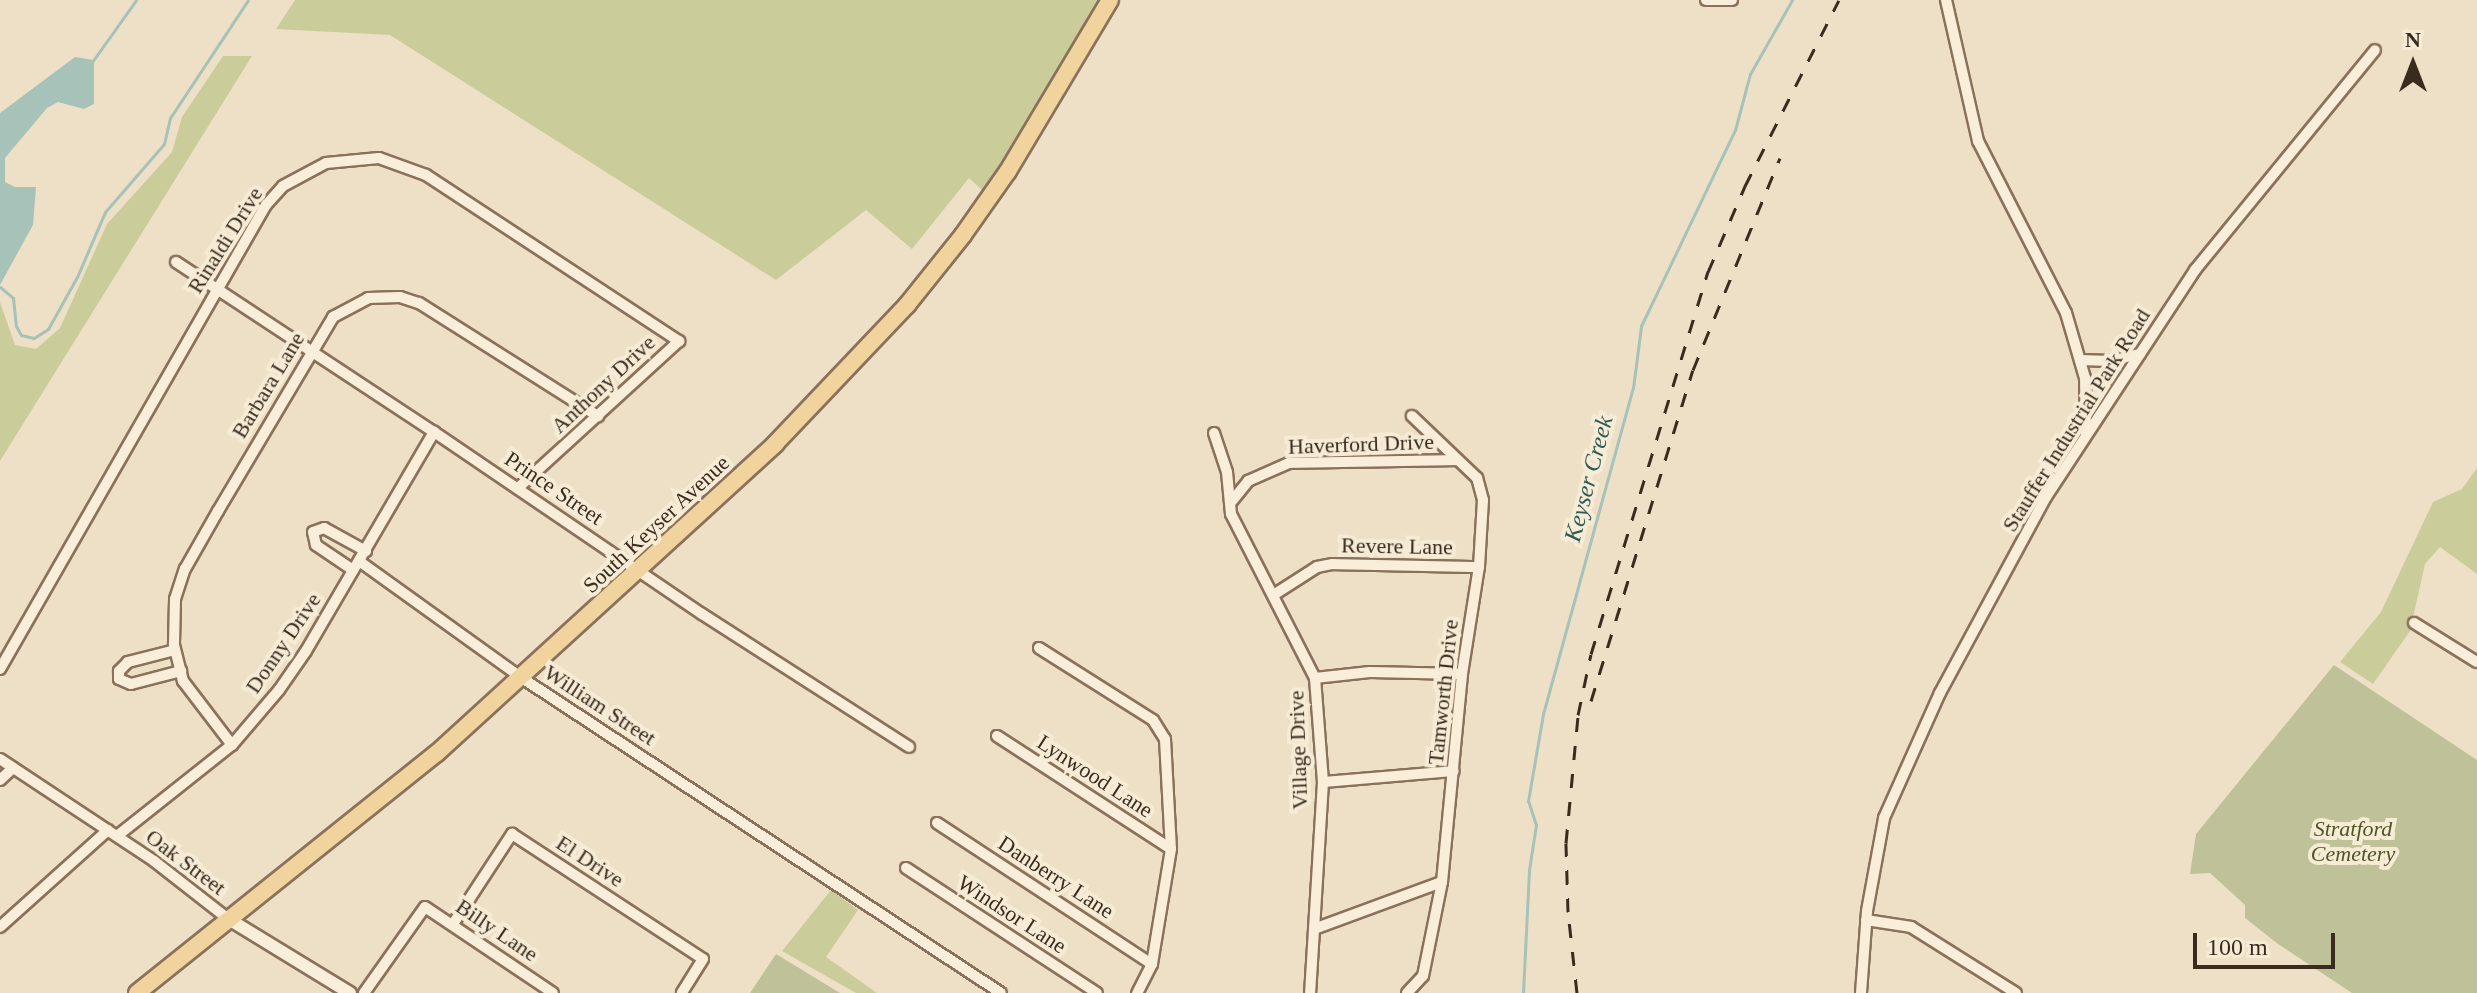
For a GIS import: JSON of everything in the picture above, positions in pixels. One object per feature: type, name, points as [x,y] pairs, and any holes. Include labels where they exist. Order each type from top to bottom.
[{"type":"main road","name":"South Keyser Avenue","points":[[137,993],[437,753],[775,444],[907,305],[963,235],[1008,171],[1110,0]]},
{"type":"street","points":[[1706,0],[1732,0]]},
{"type":"street","points":[[1946,0],[1978,141],[2066,313],[2085,378],[2086,436]]},
{"type":"street","name":"Stauffer Industrial Park Road","points":[[1861,993],[1866,920],[1884,818],[1940,693],[2046,497],[2195,270],[2375,50]]},
{"type":"street","name":"Rinaldi Drive","points":[[0,669],[266,205],[283,186],[326,163],[341,159],[379,158],[426,175],[679,341]]},
{"type":"street","name":"Prince Street","points":[[176,262],[729,632],[909,747]]},
{"type":"street","name":"Barbara Lane","points":[[232,745],[198,704],[181,671],[172,624],[175,599],[185,569],[333,317],[368,298],[400,297],[419,303],[598,416]]},
{"type":"street","name":"Anthony Drive","points":[[518,488],[679,341]]},
{"type":"street","points":[[2080,360],[2111,361],[2140,354]]},
{"type":"street","name":"Tamworth Drive","points":[[1407,993],[1423,976],[1442,882],[1462,674],[1479,567],[1483,500],[1477,478],[1412,416]]},
{"type":"street","name":"Donny Drive","points":[[0,927],[112,833],[232,745],[279,690],[306,651],[434,432]]},
{"type":"street","name":"Village Drive","points":[[1214,433],[1237,529],[1275,594],[1315,678],[1323,782],[1310,993]]},
{"type":"street","name":"Haverford Drive","points":[[1232,501],[1248,481],[1289,463],[1456,460]]},
{"type":"street","name":"William Street","points":[[366,551],[324,528],[313,532],[316,545],[356,565],[1001,993]]},
{"type":"street","name":"Revere Lane","points":[[1275,594],[1317,567],[1333,564],[1479,567]]},
{"type":"street","points":[[2414,623],[2477,662]]},
{"type":"street","points":[[1039,648],[1153,720],[1165,739],[1171,849],[1152,964],[1137,993]]},
{"type":"street","points":[[175,650],[128,662],[119,671],[119,679],[131,684],[181,671]]},
{"type":"street","points":[[1315,678],[1385,672],[1462,674]]},
{"type":"street","name":"Lynwood Lane","points":[[997,736],[1171,849]]},
{"type":"street","name":"Oak Street","points":[[0,759],[112,833],[227,918],[350,993]]},
{"type":"street","points":[[0,780],[13,768]]},
{"type":"street","points":[[1323,782],[1454,771]]},
{"type":"street","name":"Danberry Lane","points":[[937,823],[1152,964]]},
{"type":"street","name":"El Drive","points":[[453,924],[512,834],[703,959],[682,993]]},
{"type":"street","name":"Windsor Lane","points":[[906,868],[1097,993]]},
{"type":"street","points":[[1314,929],[1442,882]]},
{"type":"street","name":"Billy Lane","points":[[364,993],[425,907],[553,993]]},
{"type":"street","points":[[1866,920],[1911,927],[2016,993]]},
{"type":"green space","points":[[295,0],[1102,0],[983,191],[969,178],[912,249],[866,210],[776,280],[390,35],[276,29]]},
{"type":"green space","points":[[223,56],[252,56],[0,461],[0,302],[15,345],[36,349],[60,328],[107,224],[172,152],[182,117]]},
{"type":"green space","points":[[2477,468],[2477,574],[2440,547],[2425,564],[2410,631],[2373,684],[2340,662],[2381,612],[2433,502],[2462,489]]},
{"type":"green space","name":"Stratford Cemetery","points":[[2334,665],[2477,760],[2477,993],[2352,993],[2245,918],[2245,905],[2210,873],[2190,874],[2196,834]]},
{"type":"green space","points":[[831,890],[858,910],[826,957],[877,993],[856,993],[782,951]]},
{"type":"green space","points":[[776,954],[840,993],[750,993]]},
{"type":"water","points":[[75,57],[94,60],[94,104],[84,109],[58,102],[47,108],[5,158],[5,182],[15,187],[36,187],[33,225],[0,285],[0,113]]},
{"type":"waterway","points":[[92,62],[136,0]]},
{"type":"waterway","points":[[0,287],[13,298],[16,326],[21,335],[34,338],[48,329],[77,277],[105,212],[164,144],[170,118],[248,0]]},
{"type":"waterway","name":"Keyser Creek","points":[[1523,993],[1529,870],[1536,825],[1528,801],[1543,714],[1633,388],[1641,326],[1735,130],[1750,74],[1792,0]]},
{"type":"railway","points":[[1577,993],[1568,912],[1566,843],[1578,715],[1591,654],[1708,272],[1745,186],[1839,0]]},
{"type":"railway","points":[[1591,701],[1693,370],[1780,158]]}]
